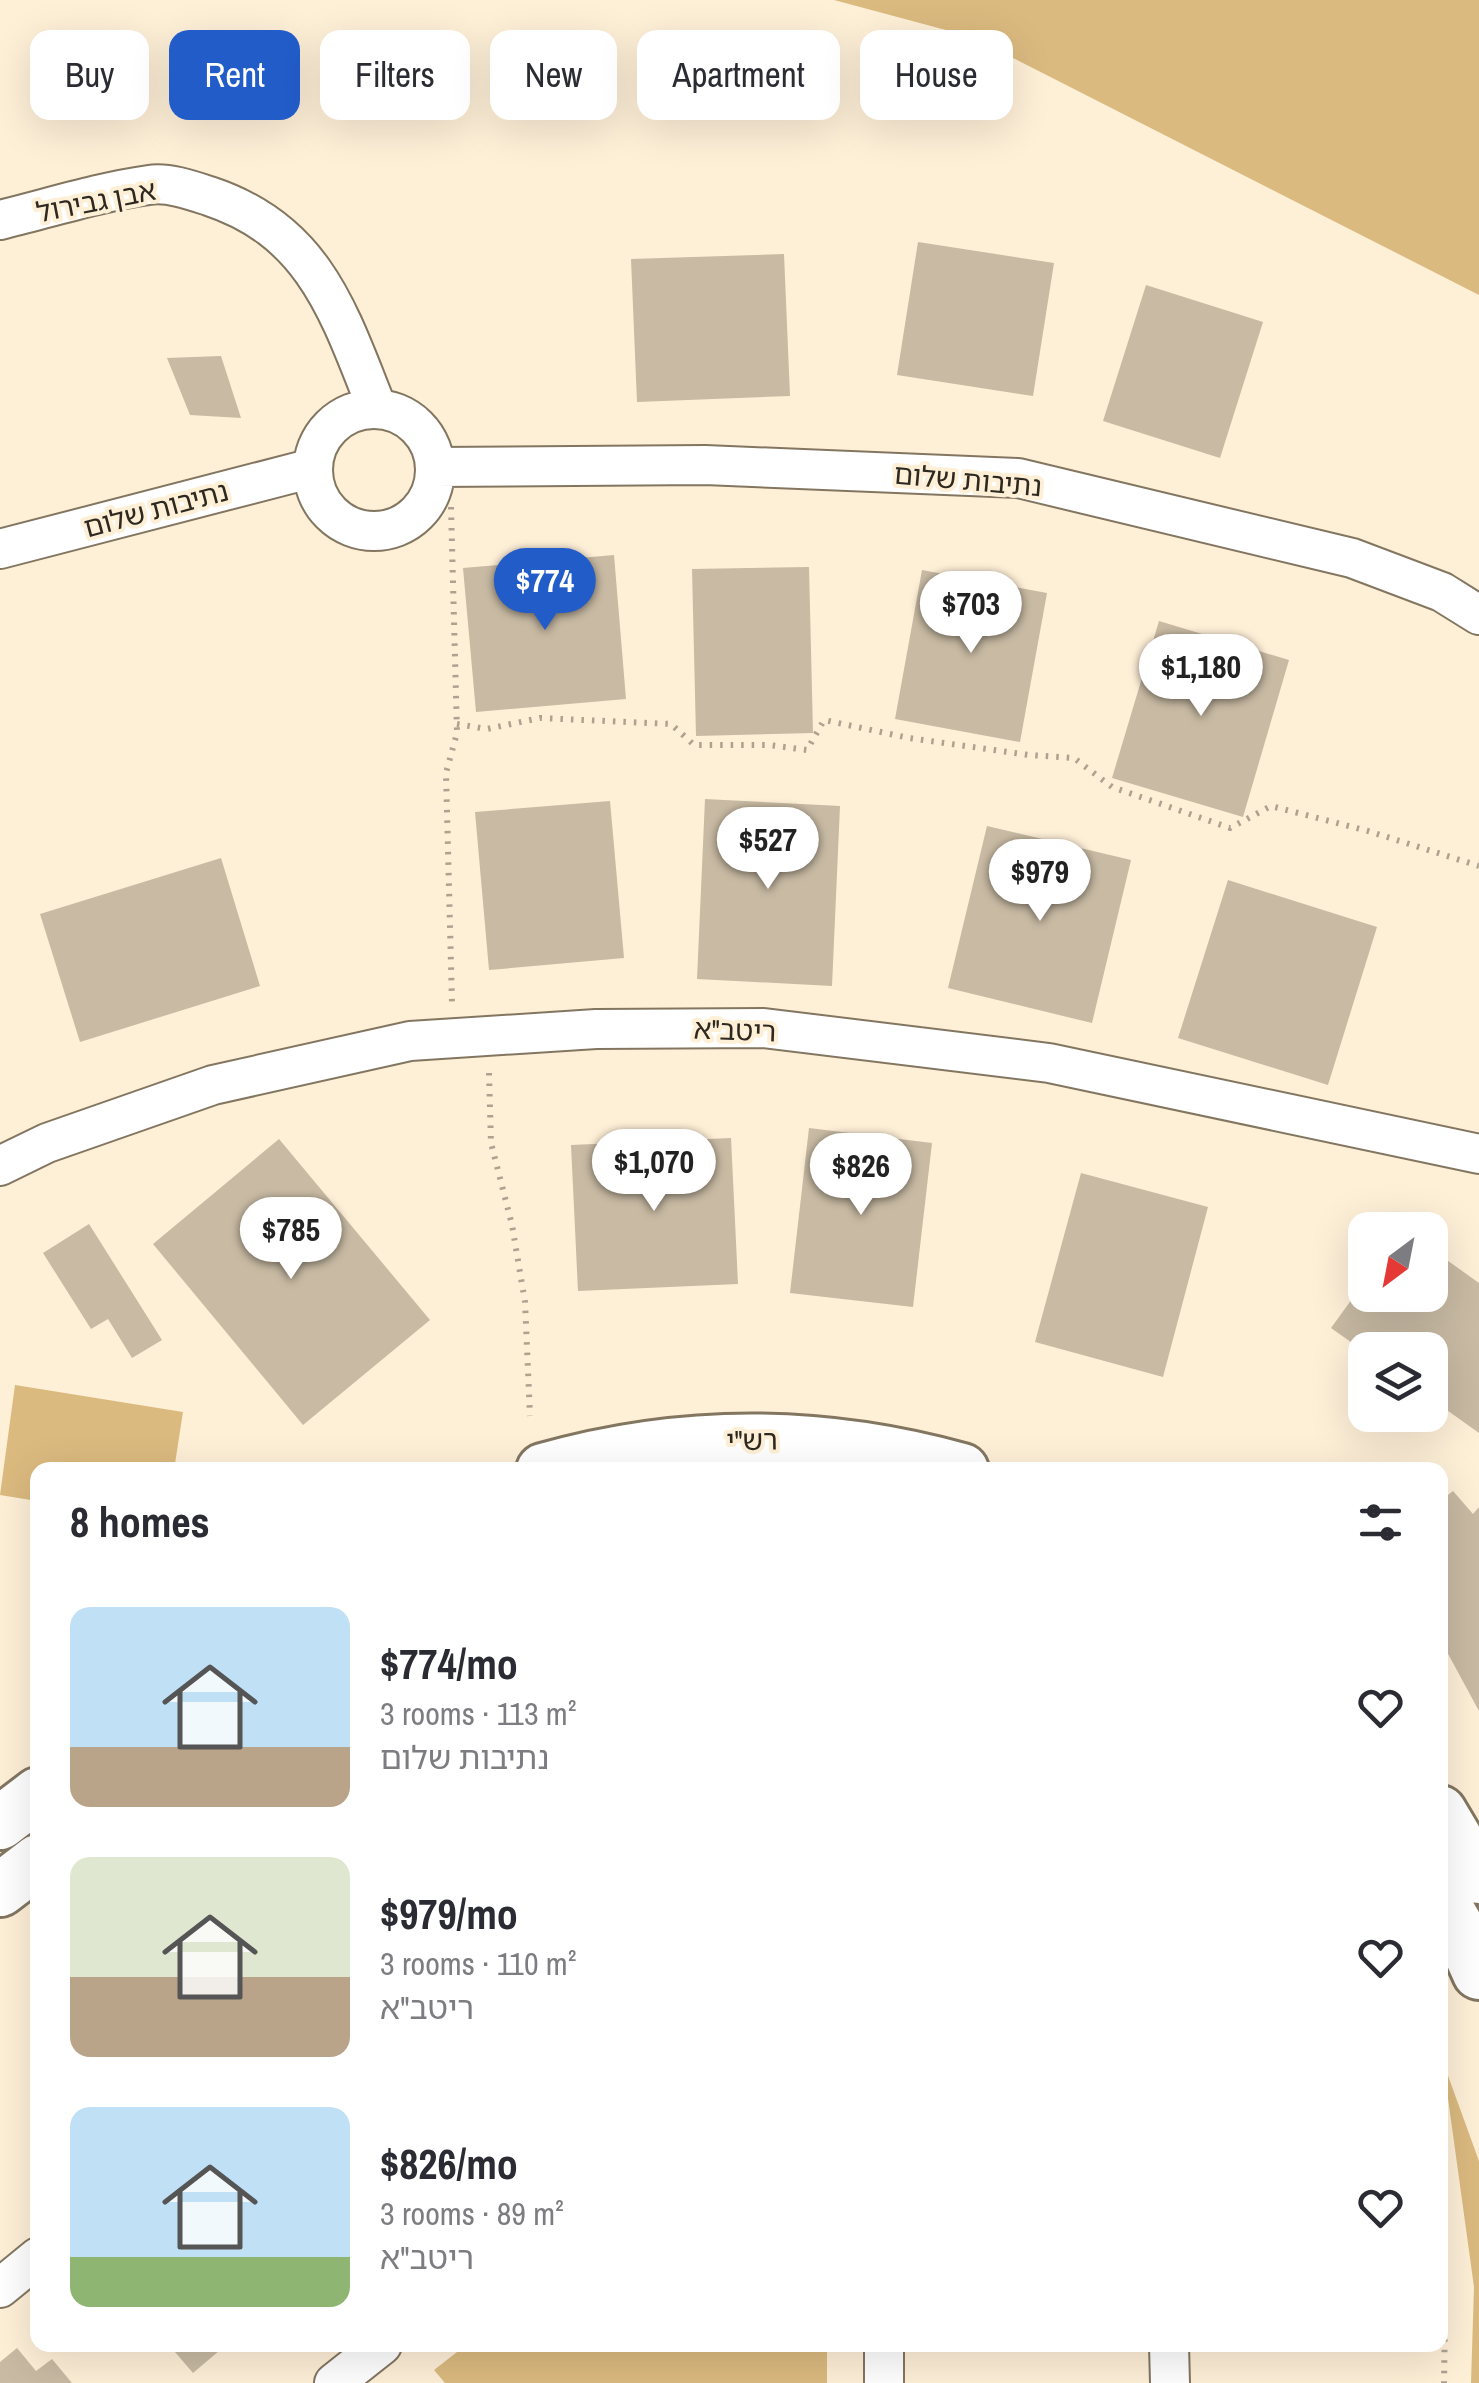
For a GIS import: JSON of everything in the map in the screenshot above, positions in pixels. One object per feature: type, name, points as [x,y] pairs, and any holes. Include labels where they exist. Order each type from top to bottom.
[{"type":"street","name":"אבן גבירול","points":[[0,220],[153,184],[190,190],[241,207],[299,250],[334,301],[377,408]]},
{"type":"street","points":[[377,408],[411,420],[424,433],[443,467],[426,504],[412,518],[395,528],[375,531],[338,520],[315,488],[312,468],[325,432],[358,410],[377,408]]},
{"type":"street","name":"נתיבות שלום","points":[[443,467],[705,466],[1018,478],[1352,558],[1442,592],[1479,615]]},
{"type":"street","name":"נתיבות שלום","points":[[0,549],[312,468]]},
{"type":"street","name":"ריטב\"א","points":[[0,1166],[47,1143],[213,1085],[410,1042],[596,1029],[764,1028],[1049,1064],[1479,1154]]},
{"type":"street","name":"רש\"י","points":[[576,1462],[713,1440],[784,1439],[925,1462]]},
{"type":"street","points":[[0,1824],[30,1800]]},
{"type":"street","points":[[1448,1825],[1479,1877]]},
{"type":"street","points":[[0,1890],[30,1868]]},
{"type":"street","points":[[1448,1911],[1479,1973]]},
{"type":"street","points":[[0,2288],[30,2264]]},
{"type":"street","points":[[334,2383],[373,2352]]},
{"type":"street","points":[[884,2352],[884,2383]]},
{"type":"street","points":[[1169,2352],[1170,2383]]},
{"type":"path","points":[[443,467],[457,724],[446,773],[470,1038],[525,1302],[530,1416]]},
{"type":"path","points":[[457,724],[487,729],[540,718],[671,724],[694,746],[807,750],[824,720],[943,743],[1029,756],[1074,758],[1112,787],[1230,828],[1271,806],[1368,830],[1479,866]]},
{"type":"path","points":[[1444,2352],[1444,2383]]},
{"type":"shaded area","points":[[834,0],[1479,0],[1479,295],[1013,58],[1013,30],[946,30]]},
{"type":"shaded area","points":[[15,1385],[183,1412],[175,1462],[30,1462],[30,1500],[0,1495]]},
{"type":"shaded area","points":[[1448,2076],[1479,2161],[1479,2383],[1471,2383],[1474,2287]]},
{"type":"shaded area","points":[[457,2352],[827,2352],[827,2383],[445,2383],[434,2370]]},
{"type":"building","points":[[918,242],[1054,263],[1033,396],[897,375]]},
{"type":"building","points":[[784,254],[790,396],[637,402],[631,259]]},
{"type":"building","points":[[1146,285],[1263,322],[1220,458],[1103,421]]},
{"type":"building","points":[[221,356],[241,418],[190,415],[167,358]]},
{"type":"building","points":[[614,555],[626,699],[476,712],[463,568]]},
{"type":"building","points":[[809,567],[813,733],[696,736],[692,569]]},
{"type":"building","points":[[922,570],[1047,593],[1020,742],[895,719]]},
{"type":"building","points":[[1159,621],[1289,660],[1243,817],[1112,778]]},
{"type":"building","points":[[705,799],[840,806],[832,986],[697,979]]},
{"type":"building","points":[[610,801],[624,958],[489,970],[475,812]]},
{"type":"building","points":[[987,826],[1131,860],[1092,1023],[948,988]]},
{"type":"building","points":[[221,858],[260,986],[80,1042],[40,914]]},
{"type":"building","points":[[1228,880],[1377,927],[1328,1085],[1178,1038]]},
{"type":"building","points":[[809,1128],[932,1143],[913,1307],[790,1293]]},
{"type":"building","points":[[731,1138],[738,1284],[578,1291],[571,1145]]},
{"type":"building","points":[[279,1139],[430,1320],[303,1425],[153,1244]]},
{"type":"building","points":[[1081,1173],[1208,1207],[1163,1377],[1035,1342]]},
{"type":"building","points":[[89,1224],[162,1340],[132,1358],[108,1319],[91,1329],[43,1253]]},
{"type":"building","points":[[1448,1261],[1479,1283],[1479,1433],[1448,1411],[1448,1332],[1348,1332],[1348,1340],[1331,1328],[1348,1304],[1348,1312],[1448,1312]]},
{"type":"building","points":[[1453,1491],[1473,1514],[1479,1507],[1479,1711],[1448,1654],[1448,1495]]},
{"type":"building","points":[[17,2348],[36,2371],[52,2359],[72,2383],[0,2383],[0,2362]]},
{"type":"building","points":[[175,2352],[218,2352],[193,2373]]}]
